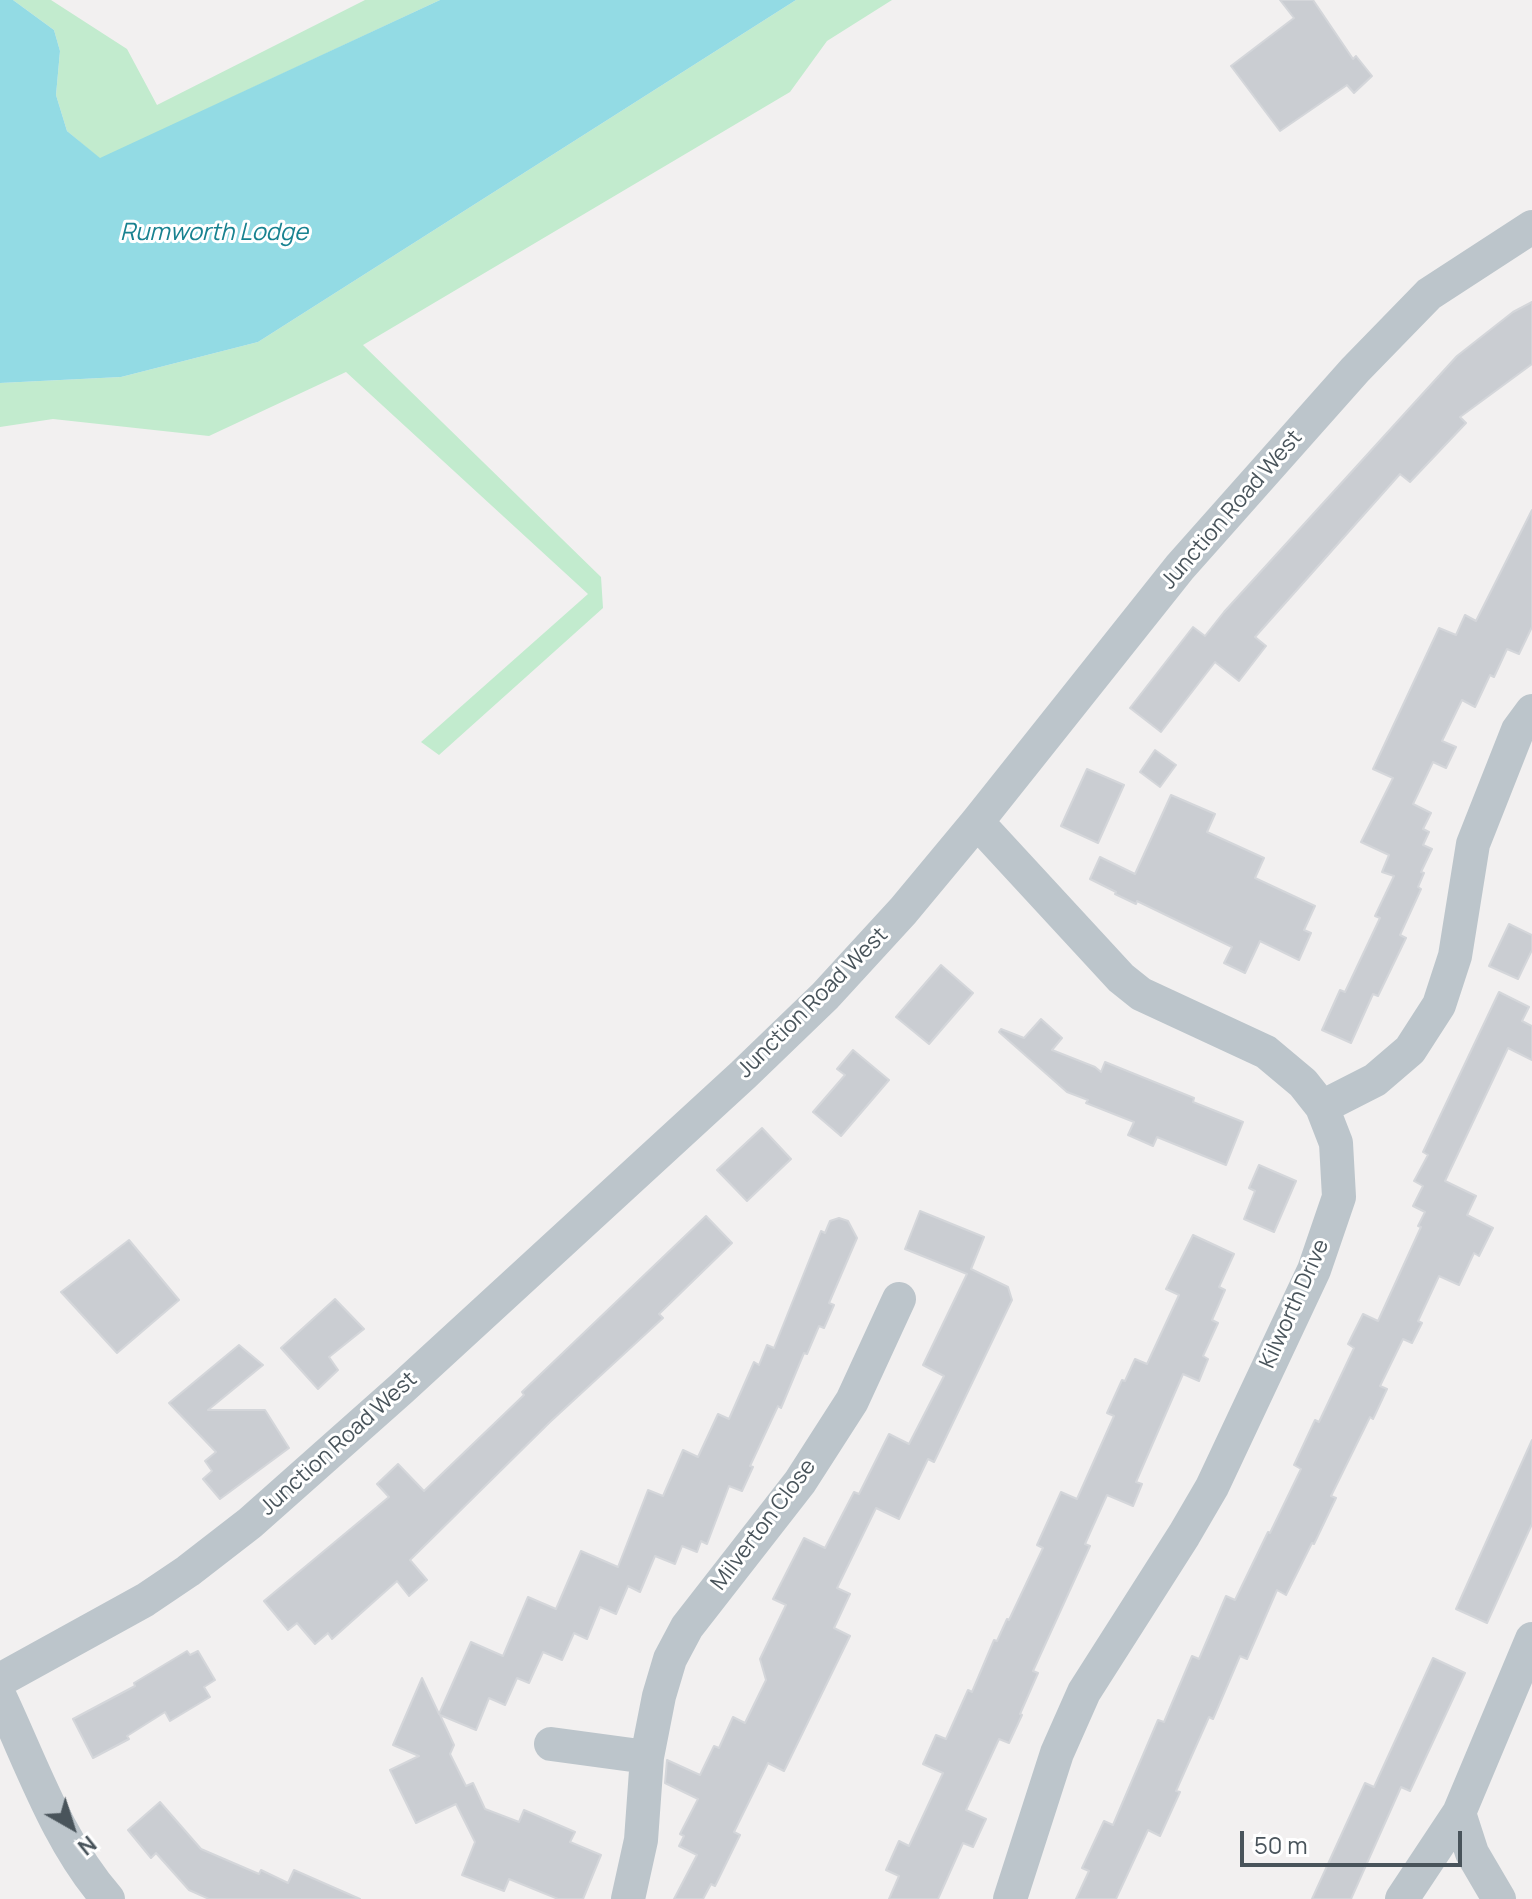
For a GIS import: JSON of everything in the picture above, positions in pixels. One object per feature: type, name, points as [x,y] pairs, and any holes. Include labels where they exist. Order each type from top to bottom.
[{"type":"street","name":"Junction Road West","points":[[0,1680],[145,1600],[188,1571],[273,1502],[401,1389],[825,996],[903,911],[977,822],[1180,567],[1355,370],[1429,294],[1532,227]]},
{"type":"street","points":[[1322,1107],[1375,1080],[1410,1050],[1439,1005],[1455,956],[1473,844],[1518,730],[1532,711]]},
{"type":"street","name":"Kilworth Drive","points":[[977,822],[1121,978],[1141,994],[1266,1052],[1303,1083],[1322,1107],[1336,1143],[1339,1197],[1314,1270],[1212,1487],[1084,1692],[1057,1753],[1010,1899]]},
{"type":"street","name":"Milverton Close","points":[[628,1899],[641,1840],[647,1757],[670,1659],[687,1627],[800,1482],[852,1401],[899,1299]]},
{"type":"street","points":[[1402,1899],[1459,1813],[1532,1639]]},
{"type":"street","points":[[0,1697],[67,1841],[108,1899]]},
{"type":"street","points":[[551,1744],[647,1757]]},
{"type":"street","points":[[1459,1813],[1472,1853],[1499,1899]]},
{"type":"green space","points":[[13,0],[51,0],[127,49],[157,105],[365,0],[440,0],[100,159],[67,131],[56,95],[60,51],[54,30]]},
{"type":"green space","points":[[796,0],[892,0],[827,41],[790,92],[363,345],[601,577],[603,608],[439,755],[421,742],[588,594],[346,372],[209,436],[53,419],[0,427],[0,383],[121,377],[258,342]]},
{"type":"water","name":"Rumworth Lodge","points":[[0,0],[13,0],[54,30],[60,51],[56,95],[67,131],[100,158],[440,0],[796,0],[258,342],[121,377],[0,383]]},
{"type":"building","points":[[1280,0],[1313,0],[1353,59],[1356,56],[1372,76],[1354,93],[1347,85],[1280,131],[1231,66],[1294,18]]},
{"type":"building","points":[[1532,302],[1532,364],[1460,417],[1466,423],[1410,482],[1400,474],[1255,637],[1266,646],[1239,681],[1215,662],[1161,732],[1130,708],[1193,627],[1205,636],[1457,356],[1513,312]]},
{"type":"building","points":[[1532,510],[1532,627],[1519,654],[1507,649],[1475,707],[1462,700],[1442,741],[1456,747],[1446,768],[1433,762],[1413,804],[1431,813],[1423,829],[1429,832],[1423,845],[1432,849],[1421,872],[1424,873],[1418,887],[1421,889],[1400,935],[1406,938],[1378,996],[1373,994],[1351,1043],[1322,1030],[1340,990],[1345,992],[1380,918],[1375,916],[1394,876],[1382,872],[1389,855],[1361,842],[1393,778],[1373,769],[1439,628],[1456,635],[1465,615],[1476,621]]},
{"type":"building","points":[[1155,750],[1176,765],[1160,787],[1140,772]]},
{"type":"building","points":[[1087,769],[1124,785],[1098,843],[1061,826]]},
{"type":"building","points":[[1171,795],[1215,814],[1207,832],[1264,858],[1255,878],[1315,906],[1304,930],[1311,933],[1299,960],[1260,941],[1245,973],[1224,963],[1232,947],[1137,901],[1136,904],[1115,894],[1090,879],[1100,857],[1135,874]]},
{"type":"building","points":[[1509,924],[1532,935],[1532,950],[1518,979],[1489,966]]},
{"type":"building","points":[[941,965],[973,993],[929,1044],[896,1017]]},
{"type":"building","points":[[1499,992],[1529,1007],[1522,1021],[1532,1026],[1532,1060],[1508,1048],[1445,1181],[1476,1196],[1467,1215],[1493,1228],[1479,1256],[1474,1253],[1459,1285],[1439,1276],[1418,1321],[1422,1323],[1412,1343],[1403,1339],[1380,1386],[1387,1389],[1331,1496],[1336,1498],[1314,1544],[1286,1595],[1277,1590],[1247,1659],[1240,1656],[1213,1719],[1209,1717],[1176,1791],[1180,1792],[1160,1836],[1148,1830],[1116,1899],[1076,1899],[1089,1871],[1082,1868],[1104,1821],[1113,1825],[1158,1720],[1164,1722],[1192,1656],[1199,1659],[1226,1596],[1235,1600],[1270,1533],[1301,1469],[1294,1465],[1315,1420],[1319,1422],[1354,1348],[1348,1344],[1363,1314],[1378,1321],[1425,1212],[1413,1206],[1423,1186],[1414,1181],[1428,1155],[1423,1152]]},
{"type":"building","points":[[1041,1019],[1062,1038],[1052,1050],[1101,1072],[1105,1062],[1194,1098],[1193,1102],[1243,1122],[1226,1165],[1157,1137],[1153,1146],[1128,1135],[1134,1122],[1067,1092],[999,1032],[1001,1029],[1024,1038]]},
{"type":"building","points":[[853,1050],[889,1080],[841,1136],[813,1112],[845,1075],[837,1069]]},
{"type":"building","points":[[762,1128],[791,1159],[747,1201],[717,1170]]},
{"type":"building","points":[[1259,1165],[1296,1181],[1274,1232],[1244,1219],[1255,1191],[1249,1188]]},
{"type":"building","points":[[920,1211],[984,1237],[971,1269],[1008,1287],[1012,1300],[934,1462],[928,1459],[899,1519],[876,1508],[837,1588],[850,1594],[834,1628],[850,1636],[784,1771],[768,1763],[734,1832],[740,1835],[715,1886],[711,1884],[703,1899],[674,1899],[697,1855],[679,1846],[684,1836],[680,1834],[698,1799],[665,1783],[667,1760],[700,1775],[714,1746],[719,1748],[733,1717],[745,1723],[766,1680],[760,1659],[786,1605],[773,1599],[804,1538],[825,1548],[854,1492],[859,1494],[889,1434],[909,1444],[944,1376],[923,1365],[967,1274],[905,1249]]},
{"type":"building","points":[[706,1216],[732,1243],[659,1314],[663,1318],[550,1422],[410,1560],[427,1580],[409,1596],[397,1581],[332,1639],[328,1633],[315,1644],[297,1623],[288,1630],[264,1601],[389,1497],[377,1484],[398,1464],[424,1491],[524,1395],[522,1392]]},
{"type":"building","points":[[839,1218],[848,1221],[857,1238],[829,1303],[834,1305],[824,1328],[819,1326],[807,1354],[804,1353],[781,1408],[778,1406],[750,1466],[753,1467],[742,1491],[729,1486],[707,1544],[701,1541],[697,1552],[682,1546],[675,1564],[655,1556],[640,1592],[628,1586],[616,1614],[600,1607],[587,1639],[574,1633],[562,1660],[543,1652],[529,1683],[517,1678],[505,1705],[489,1698],[476,1730],[440,1715],[454,1745],[450,1754],[466,1786],[473,1783],[485,1809],[519,1822],[524,1810],[575,1832],[570,1842],[601,1855],[583,1899],[558,1899],[509,1879],[504,1891],[462,1875],[475,1842],[456,1804],[416,1823],[390,1770],[419,1756],[393,1745],[422,1678],[439,1714],[471,1642],[503,1656],[528,1597],[556,1609],[581,1551],[618,1567],[648,1490],[663,1496],[683,1450],[698,1457],[718,1414],[729,1419],[754,1362],[759,1365],[767,1345],[774,1348],[821,1231],[825,1233],[830,1221]]},
{"type":"building","points":[[1193,1235],[1234,1254],[1219,1287],[1225,1290],[1212,1320],[1218,1323],[1203,1356],[1208,1359],[1199,1381],[1183,1374],[1136,1482],[1142,1484],[1133,1506],[1107,1495],[1085,1544],[1090,1546],[1033,1671],[1038,1673],[1022,1715],[1009,1743],[999,1739],[966,1810],[986,1819],[973,1847],[963,1843],[938,1899],[889,1899],[899,1876],[886,1870],[899,1841],[909,1846],[943,1773],[923,1764],[936,1735],[946,1739],[968,1690],[972,1692],[994,1640],[997,1641],[1009,1620],[1043,1548],[1037,1545],[1061,1492],[1077,1499],[1114,1416],[1107,1413],[1122,1380],[1125,1381],[1135,1359],[1147,1364],[1179,1295],[1166,1289]]},
{"type":"building","points":[[129,1240],[179,1300],[117,1353],[61,1292]]},
{"type":"building","points":[[335,1299],[364,1329],[329,1357],[338,1370],[318,1389],[281,1348]]},
{"type":"building","points":[[239,1345],[263,1365],[208,1410],[265,1410],[289,1448],[220,1499],[203,1479],[212,1471],[205,1461],[216,1452],[169,1403]]},
{"type":"building","points":[[1532,1440],[1532,1524],[1487,1623],[1456,1609]]},
{"type":"building","points":[[187,1651],[190,1655],[198,1651],[215,1680],[204,1687],[210,1697],[170,1721],[165,1712],[127,1736],[129,1739],[93,1758],[73,1719],[135,1686],[134,1683]]},
{"type":"building","points":[[1433,1658],[1465,1673],[1410,1791],[1401,1787],[1351,1899],[1312,1899],[1365,1783],[1374,1787]]},
{"type":"building","points":[[160,1802],[201,1849],[288,1883],[294,1870],[360,1899],[209,1899],[189,1890],[156,1853],[151,1858],[128,1830]]}]
